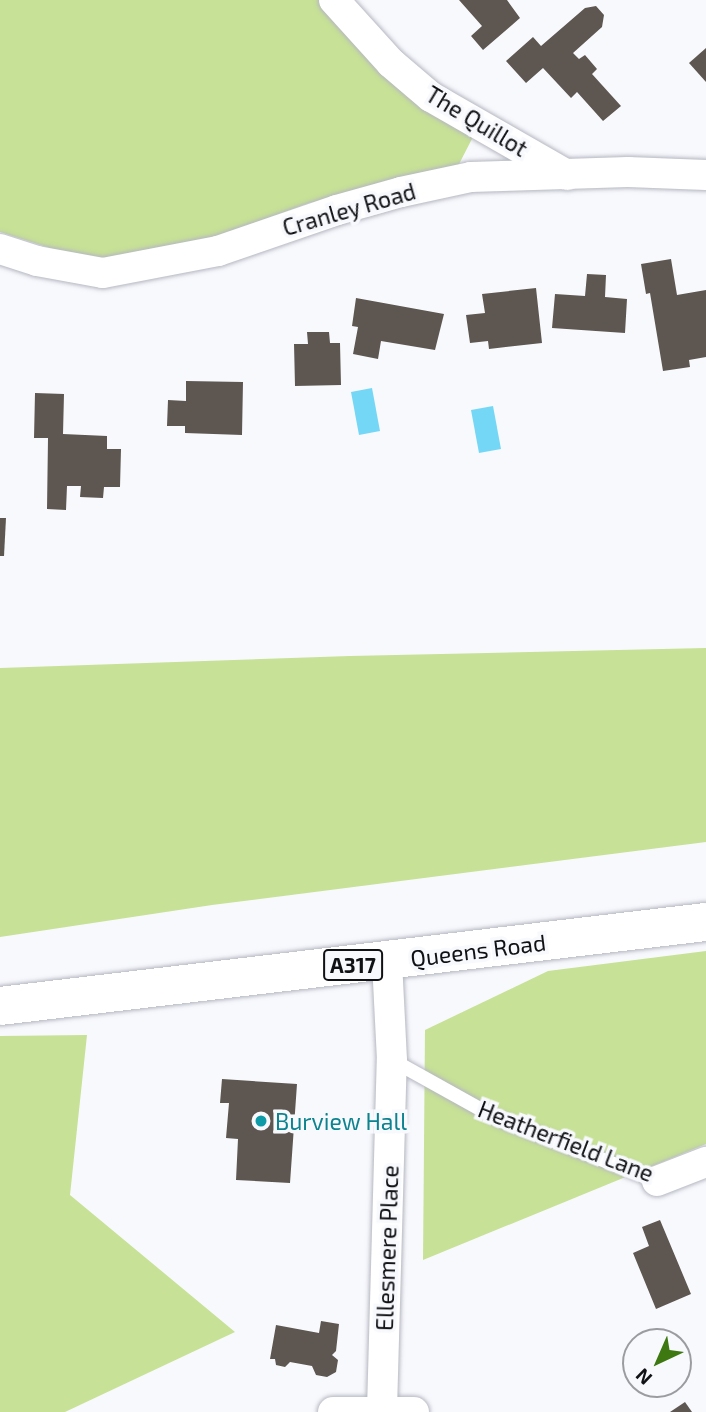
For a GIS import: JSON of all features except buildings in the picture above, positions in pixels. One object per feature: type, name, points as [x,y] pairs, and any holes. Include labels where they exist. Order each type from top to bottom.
[{"type":"main road","name":"Queens Road","points":[[0,1006],[706,922]]},
{"type":"street","name":"The Quillot","points":[[334,0],[391,63],[431,97],[567,175]]},
{"type":"street","name":"Cranley Road","points":[[0,249],[37,261],[103,273],[218,251],[350,206],[471,177],[706,175]]},
{"type":"street","name":"Ellesmere Place","points":[[382,1410],[392,1060],[387,961]]},
{"type":"street","name":"Heatherfield Lane","points":[[657,1181],[706,1161]]},
{"type":"street","points":[[333,1412],[414,1412]]},
{"type":"lane","name":"Heatherfield Lane","points":[[392,1060],[498,1119],[657,1181]]},
{"type":"green space","points":[[0,0],[328,0],[477,129],[455,172],[309,203],[174,252],[100,264],[0,232]]},
{"type":"green space","points":[[706,648],[706,842],[212,905],[0,937],[0,668]]},
{"type":"green space","points":[[706,951],[706,1144],[423,1260],[425,1030],[548,971]]},
{"type":"green space","points":[[87,1035],[70,1195],[235,1332],[65,1412],[0,1412],[0,1036]]},
{"type":"water","points":[[372,388],[380,431],[359,435],[351,392]]},
{"type":"water","points":[[493,406],[501,449],[479,453],[471,410]]},
{"type":"place","name":"Burview Hall","points":[[261,1121]]}]
